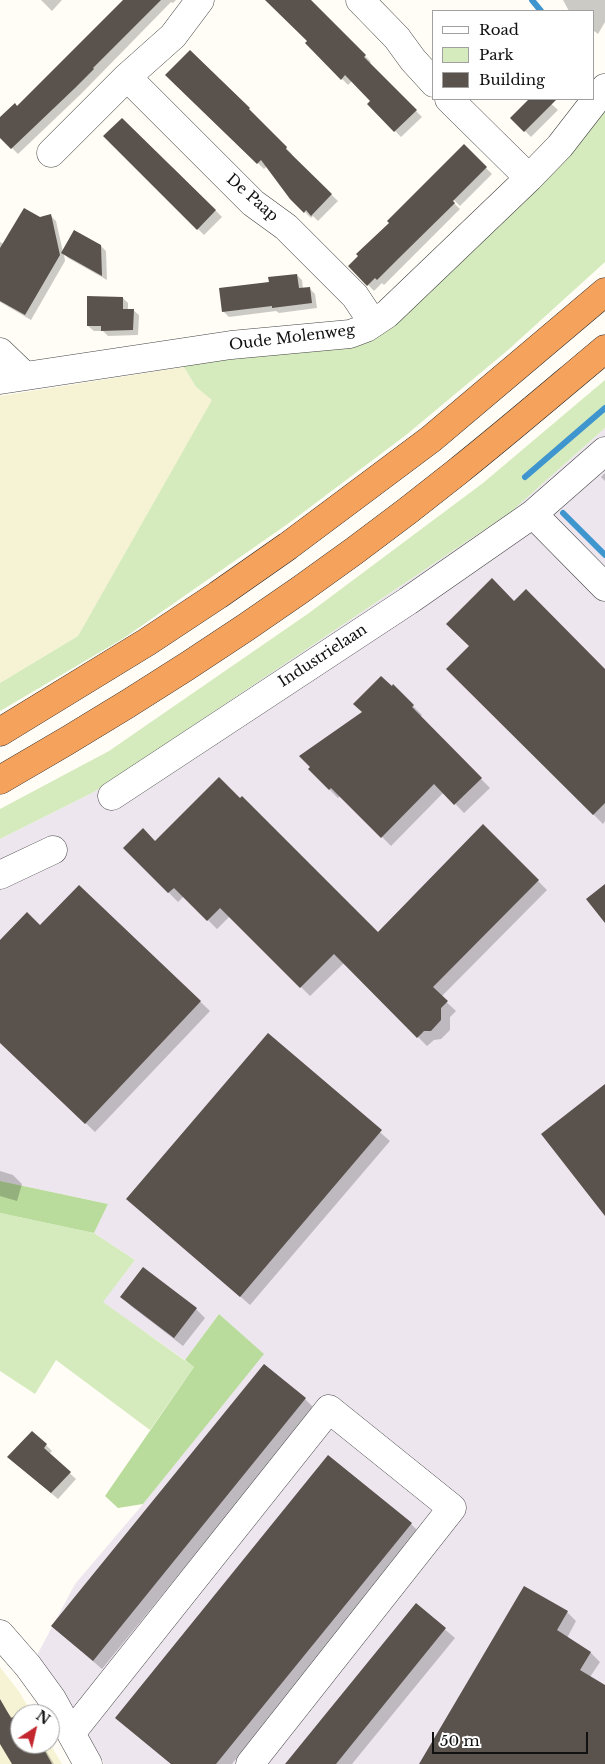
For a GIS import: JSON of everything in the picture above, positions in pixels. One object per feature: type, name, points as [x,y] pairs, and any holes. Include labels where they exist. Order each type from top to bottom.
[{"type":"highway","points":[[0,732],[155,637],[288,546],[431,439],[605,292]]},
{"type":"highway","points":[[0,780],[172,676],[321,574],[456,473],[605,349]]},
{"type":"street","points":[[51,153],[127,77],[173,36],[200,0]]},
{"type":"street","points":[[360,0],[397,38],[413,60],[432,81]]},
{"type":"street","name":"De Paap","points":[[127,77],[252,203],[286,227],[355,296],[374,323]]},
{"type":"street","name":"Oude Molenweg","points":[[13,378],[231,345],[350,334],[366,328],[387,314],[529,178],[560,146],[605,88]]},
{"type":"street","points":[[450,100],[529,178]]},
{"type":"street","points":[[0,352],[13,378]]},
{"type":"street","name":"Industrielaan","points":[[112,796],[408,601],[533,514],[605,451]]},
{"type":"street","points":[[533,514],[605,586]]},
{"type":"street","points":[[0,875],[53,850]]},
{"type":"street","points":[[72,1732],[329,1409],[452,1508],[250,1764]]},
{"type":"street","points":[[0,1634],[38,1679],[52,1699],[72,1732],[88,1764]]},
{"type":"shaded area","points":[[184,367],[196,387],[213,400],[78,636],[0,683],[0,396]]},
{"type":"shaded area","points":[[605,428],[605,1764],[104,1764],[36,1657],[75,1584],[143,1504],[263,1354],[219,1314],[185,1360],[102,1302],[135,1260],[94,1233],[108,1204],[0,1181],[0,839],[94,792],[512,511]]},
{"type":"shaded area","points":[[0,1667],[26,1704],[10,1704],[10,1754],[56,1754],[62,1764],[0,1764]]},
{"type":"green space","points":[[605,108],[605,262],[508,350],[406,435],[289,523],[124,638],[0,711],[0,683],[78,636],[212,400],[196,387],[184,367],[183,358],[378,337],[566,151]]},
{"type":"green space","points":[[605,380],[605,428],[512,511],[94,792],[0,839],[0,809],[109,751],[309,613],[483,483]]},
{"type":"green space","points":[[0,1181],[108,1204],[94,1233],[0,1213]]},
{"type":"green space","points":[[0,1213],[94,1233],[135,1260],[103,1302],[194,1367],[150,1430],[56,1360],[35,1394],[0,1371]]},
{"type":"green space","points":[[219,1314],[264,1354],[143,1504],[118,1508],[105,1496],[194,1367],[185,1360]]},
{"type":"building","points":[[123,0],[161,0],[75,88],[11,149],[0,138],[0,117],[15,103],[17,106]]},
{"type":"building","points":[[265,0],[311,0],[417,110],[394,132],[367,104],[370,101],[345,75],[341,80],[305,43],[307,41]]},
{"type":"building","points":[[190,50],[250,108],[287,147],[286,149],[332,194],[311,216],[306,210],[304,213],[290,199],[261,160],[257,164],[165,75]]},
{"type":"building","points":[[528,100],[556,100],[524,132],[510,118]]},
{"type":"building","points":[[122,118],[216,210],[197,230],[103,136]]},
{"type":"building","points":[[464,144],[487,167],[453,201],[455,203],[377,280],[375,278],[367,286],[348,266],[358,256],[356,254],[389,223],[387,221]]},
{"type":"building","points":[[24,208],[40,217],[51,214],[60,255],[25,315],[0,301],[0,248]]},
{"type":"building","points":[[74,230],[101,245],[102,276],[61,253]]},
{"type":"building","points":[[297,274],[299,288],[310,287],[312,303],[222,312],[219,288],[269,282],[268,277]]},
{"type":"building","points":[[87,296],[123,297],[123,309],[134,309],[133,330],[101,331],[101,326],[87,326]]},
{"type":"building","points":[[492,578],[514,601],[526,589],[605,669],[605,803],[593,815],[446,669],[469,646],[446,624]]},
{"type":"building","points":[[381,676],[392,686],[393,684],[414,705],[412,707],[482,778],[454,805],[434,784],[381,838],[331,788],[329,790],[308,769],[310,767],[299,756],[362,712],[353,704]]},
{"type":"building","points":[[219,777],[240,798],[242,796],[378,932],[483,824],[539,880],[433,987],[448,1001],[441,1008],[441,1020],[431,1031],[424,1031],[417,1038],[334,954],[300,988],[220,908],[207,921],[174,888],[168,893],[123,848],[143,828],[155,841]]},
{"type":"building","points":[[605,884],[605,923],[586,899]]},
{"type":"building","points":[[79,885],[201,1001],[85,1124],[0,1043],[0,940],[27,912],[40,925]]},
{"type":"building","points":[[268,1033],[382,1130],[240,1297],[126,1199]]},
{"type":"building","points":[[605,1084],[605,1216],[541,1134]]},
{"type":"building","points":[[143,1267],[197,1308],[174,1338],[120,1297]]},
{"type":"building","points":[[264,1364],[306,1398],[93,1661],[51,1626]]},
{"type":"building","points":[[32,1431],[47,1444],[44,1448],[71,1472],[51,1493],[7,1457]]},
{"type":"building","points":[[328,1455],[412,1523],[216,1764],[171,1764],[115,1718]]},
{"type":"building","points":[[524,1586],[568,1611],[557,1630],[591,1652],[580,1670],[605,1685],[605,1764],[419,1764]]},
{"type":"building","points":[[416,1603],[446,1628],[336,1764],[285,1764]]},
{"type":"building","points":[[0,1699],[10,1716],[10,1754],[46,1754],[52,1764],[12,1764],[0,1744]]},
{"type":"waterway","points":[[532,0],[540,10]]},
{"type":"waterway","points":[[525,477],[605,408]]},
{"type":"waterway","points":[[563,513],[605,555]]}]
